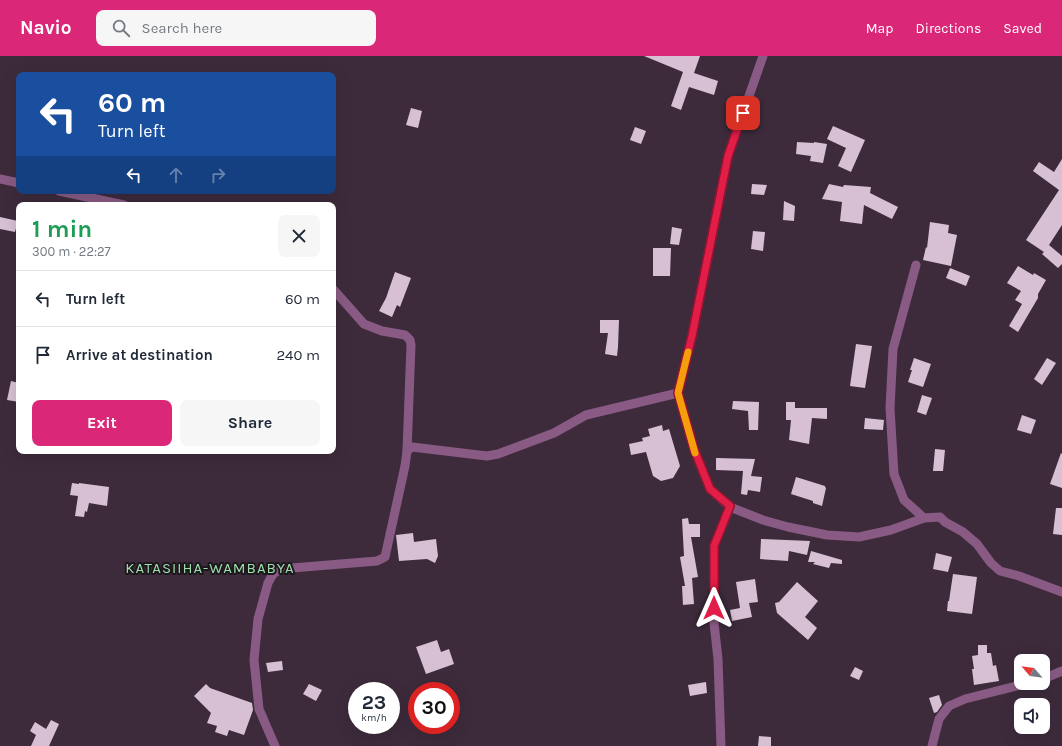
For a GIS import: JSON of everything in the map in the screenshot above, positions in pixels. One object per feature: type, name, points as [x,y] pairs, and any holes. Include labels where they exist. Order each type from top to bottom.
[{"type":"street","points":[[763,56],[728,156],[692,336],[678,393],[694,449],[710,489],[730,506],[764,520],[788,527],[828,535],[859,537],[891,530],[924,518],[940,517],[945,522],[963,532],[977,544],[990,563],[1000,571],[1019,576],[1062,592]]},
{"type":"street","points":[[0,179],[16,182]]},
{"type":"street","points":[[73,194],[110,202]]},
{"type":"street","points":[[916,265],[893,349],[890,408],[894,474],[904,500],[924,518]]},
{"type":"street","points":[[275,746],[259,709],[254,660],[258,619],[268,583],[274,574],[280,569],[377,561],[385,557],[405,466],[407,451],[410,340],[405,334],[382,331],[364,324],[336,292]]},
{"type":"street","points":[[407,451],[412,447],[487,456],[498,454],[554,433],[586,415],[678,393]]},
{"type":"street","points":[[720,746],[718,659],[714,623],[714,546],[730,506]]},
{"type":"street","points":[[1050,676],[1062,672]]},
{"type":"street","points":[[932,746],[939,719],[949,706],[965,699],[1014,687]]},
{"type":"building","points":[[644,56],[700,56],[694,73],[718,81],[714,95],[689,87],[681,110],[671,106],[683,72]]},
{"type":"building","points":[[411,108],[422,111],[418,128],[406,125]]},
{"type":"building","points":[[833,126],[865,140],[851,172],[838,166],[846,148],[827,139]]},
{"type":"building","points":[[635,127],[646,131],[641,144],[630,140]]},
{"type":"building","points":[[797,142],[827,144],[823,163],[810,161],[811,156],[796,154]]},
{"type":"building","points":[[1062,159],[1062,225],[1049,245],[1062,256],[1062,264],[1058,268],[1042,254],[1044,252],[1026,240],[1059,190],[1033,171],[1039,162],[1054,172]]},
{"type":"building","points":[[752,184],[767,185],[764,195],[751,194]]},
{"type":"building","points":[[829,184],[843,187],[844,185],[871,187],[870,193],[898,207],[892,219],[864,205],[862,224],[840,221],[842,202],[822,199]]},
{"type":"building","points":[[784,201],[795,206],[794,221],[783,220]]},
{"type":"building","points":[[0,217],[16,221],[15,232],[0,229]]},
{"type":"building","points":[[930,222],[949,225],[948,233],[957,235],[951,266],[923,260],[926,247],[927,248]]},
{"type":"building","points":[[672,227],[682,229],[679,245],[670,244]]},
{"type":"building","points":[[753,231],[765,232],[763,251],[751,249]]},
{"type":"building","points":[[653,248],[671,248],[670,276],[653,276]]},
{"type":"building","points":[[1018,266],[1033,275],[1034,273],[1046,280],[1038,294],[1038,298],[1018,332],[1009,326],[1022,304],[1015,300],[1021,291],[1007,283]]},
{"type":"building","points":[[950,268],[970,276],[966,286],[946,278]]},
{"type":"building","points":[[395,272],[411,278],[400,307],[397,305],[392,317],[379,311],[386,298]]},
{"type":"building","points":[[600,320],[619,320],[617,356],[605,354],[608,333],[600,333]]},
{"type":"building","points":[[856,344],[872,346],[865,388],[850,386]]},
{"type":"building","points":[[914,358],[931,364],[923,387],[908,382]]},
{"type":"building","points":[[1047,358],[1056,363],[1042,385],[1034,379]]},
{"type":"building","points":[[11,381],[16,382],[16,402],[7,400]]},
{"type":"building","points":[[922,395],[932,398],[926,415],[917,412]]},
{"type":"building","points":[[733,401],[759,402],[758,430],[749,430],[748,411],[732,409]]},
{"type":"building","points":[[786,402],[795,402],[795,408],[827,408],[827,419],[812,418],[809,444],[789,440],[791,420],[786,420]]},
{"type":"building","points":[[1022,415],[1036,420],[1031,434],[1017,430]]},
{"type":"building","points":[[865,418],[884,420],[883,430],[864,429]]},
{"type":"building","points":[[662,425],[663,431],[669,429],[680,466],[673,478],[661,481],[653,476],[646,452],[631,455],[629,444],[643,441],[642,438],[650,436],[648,429]]},
{"type":"building","points":[[935,449],[945,450],[943,471],[933,471]]},
{"type":"building","points":[[1061,453],[1062,454],[1062,488],[1050,484]]},
{"type":"building","points":[[716,458],[755,459],[751,476],[762,477],[760,492],[748,490],[747,495],[741,494],[743,471],[716,470]]},
{"type":"building","points":[[796,477],[825,486],[826,488],[822,506],[813,503],[813,501],[791,494]]},
{"type":"building","points":[[72,483],[109,487],[107,506],[89,503],[84,517],[75,516],[78,496],[70,495]]},
{"type":"building","points":[[1056,508],[1062,508],[1062,535],[1053,534]]},
{"type":"building","points":[[688,518],[689,524],[700,524],[700,537],[691,537],[698,577],[692,578],[694,604],[683,605],[682,586],[685,586],[680,557],[684,556],[682,519]]},
{"type":"building","points":[[413,533],[414,542],[436,539],[438,556],[435,563],[427,559],[399,561],[396,535]]},
{"type":"building","points":[[761,539],[810,541],[807,555],[789,551],[788,561],[760,559]]},
{"type":"building","points":[[811,551],[842,560],[842,564],[831,563],[829,568],[813,564],[815,562],[808,562]]},
{"type":"building","points":[[936,553],[952,557],[948,572],[933,569]]},
{"type":"building","points":[[953,574],[977,577],[972,614],[947,611]]},
{"type":"building","points":[[755,579],[758,602],[749,603],[752,617],[732,621],[730,610],[740,608],[736,582]]},
{"type":"building","points":[[797,582],[818,601],[805,617],[817,628],[808,640],[777,613],[775,603],[779,602]]},
{"type":"building","points":[[437,640],[441,652],[449,649],[454,664],[426,674],[416,647]]},
{"type":"building","points":[[978,645],[987,645],[987,653],[991,653],[993,666],[996,665],[999,681],[974,685],[972,656],[978,655]]},
{"type":"building","points":[[282,661],[283,670],[268,672],[266,663]]},
{"type":"building","points":[[855,667],[863,671],[859,680],[850,676]]},
{"type":"building","points":[[706,682],[707,693],[690,696],[688,685]]},
{"type":"building","points":[[206,684],[210,688],[252,703],[253,710],[244,735],[229,730],[227,736],[215,732],[217,726],[207,723],[211,713],[194,696]]},
{"type":"building","points":[[309,684],[322,690],[316,701],[303,694]]},
{"type":"building","points":[[939,695],[942,705],[937,712],[934,713],[929,698]]},
{"type":"building","points":[[51,720],[59,724],[49,746],[31,746],[36,735],[30,731],[35,722],[46,729]]},
{"type":"building","points":[[759,736],[771,737],[771,746],[758,746]]},
{"type":"slow traffic","points":[[688,352],[678,393],[695,453]]},
{"type":"district","name":"KATASIIHA-WAMBABYA","points":[[210,568]]},
{"type":"route","points":[[714,608],[714,546],[730,506],[710,489],[694,449],[678,393],[692,336],[728,156],[743,113]]}]
